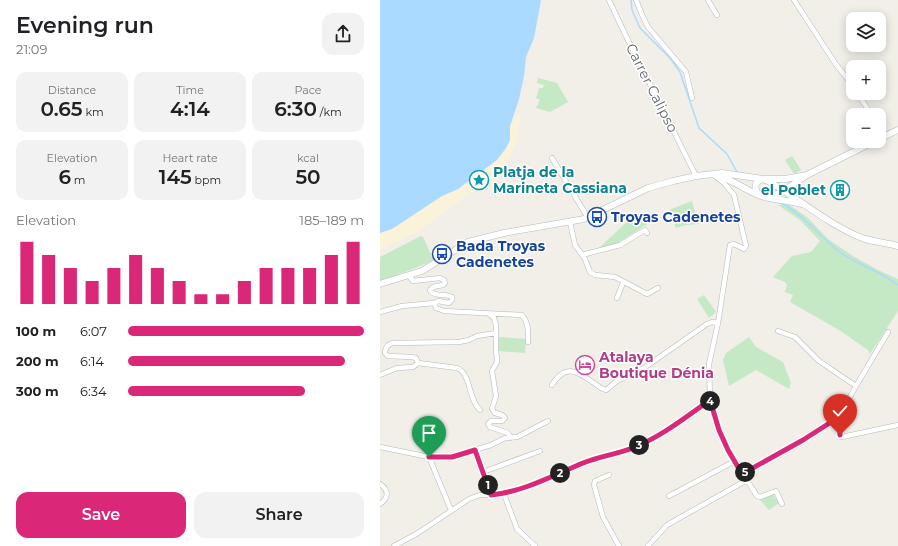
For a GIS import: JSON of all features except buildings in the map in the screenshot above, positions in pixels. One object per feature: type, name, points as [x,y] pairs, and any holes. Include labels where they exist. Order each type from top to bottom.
[{"type":"street","name":"Carrer Calipso","points":[[609,0],[696,176]]},
{"type":"street","points":[[636,0],[648,27],[686,72],[692,98]]},
{"type":"street","points":[[708,0],[718,15]]},
{"type":"street","points":[[794,0],[835,63],[846,77]]},
{"type":"street","points":[[886,136],[898,130]]},
{"type":"street","points":[[763,179],[756,185],[756,191],[765,196],[777,195],[807,175],[861,148]]},
{"type":"street","points":[[552,158],[588,218]]},
{"type":"street","points":[[380,284],[422,271],[468,242],[499,234],[588,218],[648,188],[709,174],[722,173],[763,179],[787,179],[807,175]]},
{"type":"street","points":[[709,174],[725,178],[748,191],[806,206]]},
{"type":"street","points":[[709,174],[719,178],[734,195],[746,246],[744,248],[734,244],[730,245],[718,323],[709,364],[710,400],[719,430],[742,474],[757,496],[760,497],[776,491],[782,504]]},
{"type":"street","points":[[763,179],[785,190],[806,206],[863,238],[898,246]]},
{"type":"street","points":[[765,196],[772,188],[770,182]]},
{"type":"street","points":[[570,222],[575,245],[582,255],[590,272],[595,275],[615,278],[647,294],[658,288]]},
{"type":"street","points":[[582,255],[620,245],[645,230],[647,233]]},
{"type":"street","points":[[380,312],[402,306],[434,303],[438,301],[449,302],[452,300],[451,296],[435,295],[431,292],[431,288],[443,285],[445,283],[444,280],[440,278],[414,281],[409,276]]},
{"type":"street","points":[[617,298],[623,283]]},
{"type":"street","points":[[434,303],[436,308],[444,311],[522,315],[527,322],[528,342]]},
{"type":"street","points":[[489,314],[494,318],[497,358],[492,374],[496,396],[492,409],[495,413],[502,415],[505,418],[502,421],[492,421],[488,424],[490,427],[508,432],[511,438]]},
{"type":"street","points":[[552,385],[563,373],[573,371],[578,372],[606,390],[617,382],[644,368],[707,324],[712,322],[718,323]]},
{"type":"street","points":[[778,331],[795,337],[819,361],[856,386]]},
{"type":"street","points":[[742,474],[803,440],[839,417],[888,332]]},
{"type":"street","points":[[418,363],[415,357],[388,356],[385,353],[386,347],[393,343],[459,342],[469,340],[477,336],[496,333]]},
{"type":"street","points":[[380,375],[397,368],[414,367],[418,363]]},
{"type":"street","points":[[418,363],[461,370],[465,374],[474,403],[480,410]]},
{"type":"street","points":[[394,546],[418,533],[469,498],[504,494],[536,483],[586,462],[634,448],[668,429],[710,400]]},
{"type":"street","points":[[839,417],[839,433],[842,437],[898,425]]},
{"type":"street","points":[[380,447],[429,457],[452,457],[491,445],[505,438],[517,437],[548,421]]},
{"type":"street","points":[[475,450],[491,495]]},
{"type":"street","points":[[483,472],[540,451]]},
{"type":"street","points":[[429,457],[450,510]]},
{"type":"street","points":[[669,496],[735,461]]},
{"type":"street","points":[[609,476],[596,481],[594,485],[603,517],[619,546]]},
{"type":"street","points":[[648,546],[667,525],[747,480]]},
{"type":"street","points":[[380,484],[385,488],[387,496],[386,499],[380,504]]},
{"type":"street","points":[[504,494],[517,530],[535,546]]},
{"type":"green space","points":[[538,78],[557,83],[568,102],[550,112],[536,108],[540,100],[536,98],[539,88],[543,88],[544,85],[537,83]]},
{"type":"green space","points":[[792,156],[801,170],[794,174],[785,160]]},
{"type":"green space","points":[[692,201],[698,224],[676,228],[669,210]]},
{"type":"green space","points":[[778,205],[789,205],[794,208],[808,218],[828,239],[853,256],[898,279],[898,311],[870,354],[868,350],[839,330],[790,302],[793,295],[785,292],[787,285],[785,282],[773,277],[792,256],[811,252],[820,241],[800,220]]},
{"type":"green space","points":[[639,214],[649,223],[618,243],[598,249],[630,219]]},
{"type":"green space","points":[[421,236],[423,237],[433,259],[432,261],[380,281],[380,257]]},
{"type":"green space","points":[[704,295],[716,312],[709,318],[697,299]]},
{"type":"green space","points":[[499,337],[526,339],[525,353],[498,351]]},
{"type":"green space","points":[[749,337],[756,347],[783,362],[791,383],[789,389],[756,370],[729,386],[723,360],[726,353]]},
{"type":"green space","points":[[773,495],[779,503],[769,510],[759,499]]},
{"type":"sand","name":"Platja de la Marineta Cassiana","points":[[519,113],[521,114],[516,143],[503,169],[417,232],[380,250],[380,233],[392,229],[442,196],[458,189],[510,140],[510,126]]},
{"type":"water","points":[[380,0],[541,0],[534,38],[526,57],[519,99],[510,126],[510,140],[506,148],[497,160],[458,189],[442,196],[392,229],[380,233]]},
{"type":"waterway","points":[[631,0],[632,10],[640,28],[670,58],[680,72],[699,128],[727,154],[737,172]]},
{"type":"waterway","points":[[781,203],[805,220],[841,253],[898,285]]},
{"type":"place","name":"Platja de la Marineta Cassiana","points":[[479,180]]},
{"type":"place","name":"el Poblet","points":[[840,190]]},
{"type":"place","name":"Troyas Cadenetes","points":[[597,217]]},
{"type":"place","name":"Bada Troyas Cadenetes","points":[[442,254]]},
{"type":"place","name":"Atalaya Boutique Dénia","points":[[585,365]]},
{"type":"route","points":[[429,457],[452,457],[475,450],[491,495],[504,494],[536,483],[586,462],[634,448],[675,424],[710,400],[719,430],[728,450],[742,474],[803,440],[839,417],[840,435]]}]
